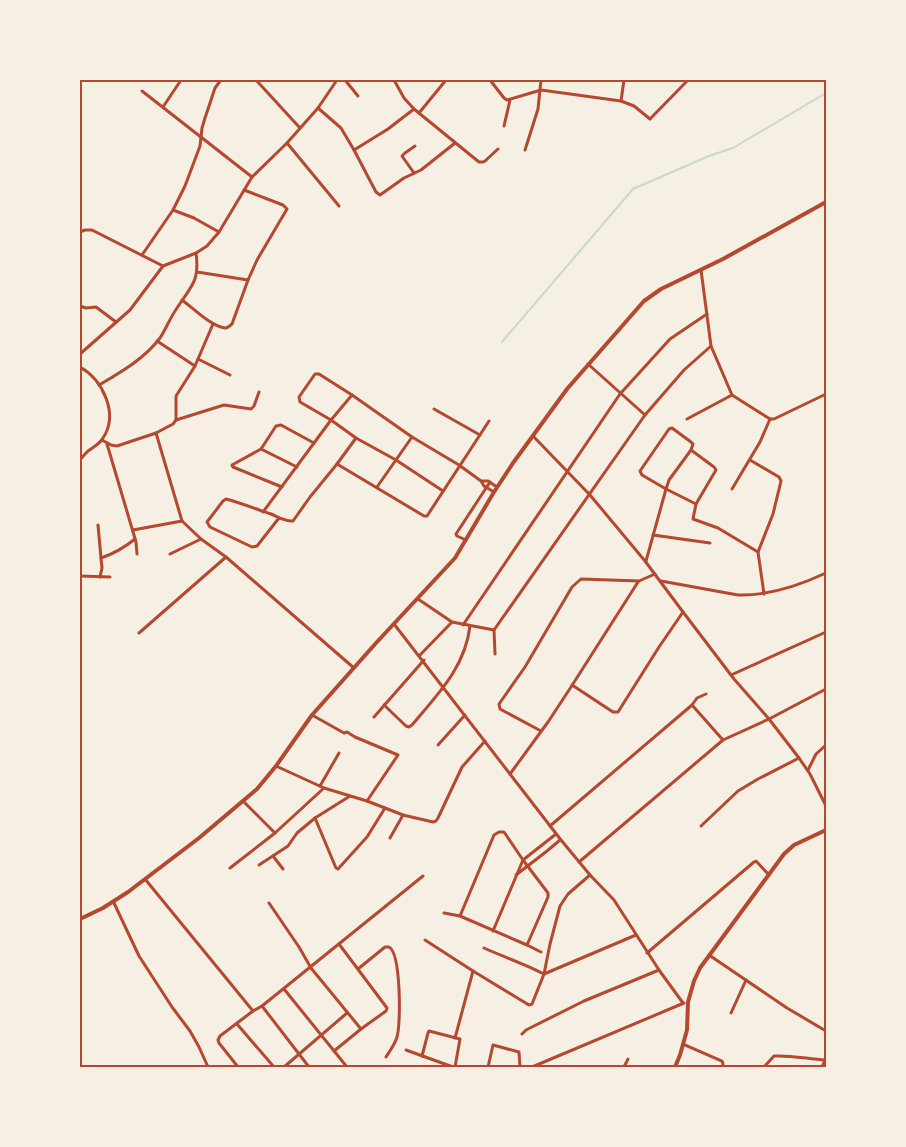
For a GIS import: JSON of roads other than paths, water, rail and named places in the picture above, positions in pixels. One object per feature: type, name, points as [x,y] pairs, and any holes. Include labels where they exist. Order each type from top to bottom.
[{"type":"street","points":[[163,107],[181,80]]},
{"type":"street","points":[[142,256],[173,210],[192,170],[200,146],[203,123],[216,88],[221,80]]},
{"type":"street","points":[[256,80],[300,128]]},
{"type":"street","points":[[80,354],[130,310],[163,266],[196,253],[207,246],[219,232],[252,177],[318,108],[338,80]]},
{"type":"street","points":[[345,80],[358,96]]},
{"type":"street","points":[[394,80],[404,98],[414,109],[480,162],[485,161],[498,149]]},
{"type":"street","points":[[419,113],[446,80]]},
{"type":"street","points":[[490,80],[504,98],[510,100],[541,90],[621,101],[634,106],[649,119],[688,80]]},
{"type":"street","points":[[524,150],[538,109],[542,80]]},
{"type":"street","points":[[621,101],[624,80]]},
{"type":"street","points":[[142,91],[252,177]]},
{"type":"street","points":[[504,126],[510,100]]},
{"type":"street","points":[[318,108],[341,128],[379,195],[404,178],[424,168],[455,143]]},
{"type":"street","points":[[354,150],[388,129],[414,109]]},
{"type":"street","points":[[287,142],[339,206]]},
{"type":"street","points":[[414,146],[402,156],[414,172]]},
{"type":"street","points":[[182,300],[213,324],[228,328],[232,324],[248,280],[261,252],[286,209],[283,205],[244,190]]},
{"type":"street","points":[[80,919],[114,902],[257,789],[276,766],[312,715],[394,624],[450,566],[467,541],[497,487],[567,389],[644,301],[661,289],[739,250],[826,202]]},
{"type":"street","points":[[173,210],[194,218],[219,232]]},
{"type":"street","points":[[80,232],[92,230],[163,266]]},
{"type":"street","points":[[100,385],[135,362],[157,341],[194,284],[197,272],[196,253]]},
{"type":"street","points":[[701,270],[711,346],[732,395],[770,419],[826,394]]},
{"type":"street","points":[[197,272],[248,280]]},
{"type":"street","points":[[80,306],[86,308],[96,306],[116,322]]},
{"type":"street","points":[[463,624],[620,394],[670,339],[707,314]]},
{"type":"street","points":[[176,420],[176,396],[195,366],[213,324]]},
{"type":"street","points":[[157,341],[195,366]]},
{"type":"street","points":[[495,654],[494,630],[645,415],[692,361],[711,346]]},
{"type":"street","points":[[198,359],[230,375]]},
{"type":"street","points":[[588,364],[645,415]]},
{"type":"street","points":[[80,367],[100,385],[106,400],[110,421],[102,440],[80,460]]},
{"type":"street","points":[[443,491],[396,460],[356,438],[331,420],[301,403],[299,400],[300,396],[315,374],[319,374],[412,437],[459,465],[494,492]]},
{"type":"street","points":[[102,440],[116,446],[156,433],[169,427],[176,420],[224,405],[251,408],[254,406],[259,392]]},
{"type":"street","points":[[263,512],[331,420],[352,395]]},
{"type":"street","points":[[687,418],[732,395]]},
{"type":"street","points":[[434,409],[480,435]]},
{"type":"street","points":[[732,489],[766,431],[770,419]]},
{"type":"street","points":[[337,464],[427,516],[489,421]]},
{"type":"street","points":[[282,486],[232,467],[232,465],[261,449],[276,426],[280,424],[314,444]]},
{"type":"street","points":[[646,561],[666,489],[669,480],[691,450],[693,444],[671,428],[640,472],[666,489],[696,504]]},
{"type":"street","points":[[156,433],[182,521],[354,668]]},
{"type":"street","points":[[533,436],[590,495],[646,561],[731,675],[769,719],[799,758],[810,774],[826,806]]},
{"type":"street","points":[[377,487],[412,437]]},
{"type":"street","points":[[279,518],[257,546],[253,547],[210,527],[207,522],[225,499],[263,512],[290,522],[294,520],[356,438]]},
{"type":"street","points":[[107,443],[136,539],[137,554]]},
{"type":"street","points":[[261,449],[297,466]]},
{"type":"street","points":[[691,450],[716,470],[696,504],[693,518],[695,521],[718,528],[758,552]]},
{"type":"street","points":[[750,460],[780,478],[781,481],[772,514],[758,552],[764,594]]},
{"type":"street","points":[[481,481],[488,481],[497,487]]},
{"type":"street","points":[[467,541],[456,534],[490,482]]},
{"type":"street","points":[[133,530],[182,521]]},
{"type":"street","points":[[98,525],[102,568],[100,576]]},
{"type":"street","points":[[653,535],[710,543]]},
{"type":"street","points":[[100,558],[124,548],[136,539]]},
{"type":"street","points":[[170,554],[201,539]]},
{"type":"street","points":[[139,633],[226,557]]},
{"type":"street","points":[[661,581],[738,595],[750,595],[764,594],[804,583],[826,573]]},
{"type":"street","points":[[541,732],[500,709],[499,704],[525,667],[572,587],[578,581],[584,579],[638,581],[655,574]]},
{"type":"street","points":[[80,576],[110,577]]},
{"type":"street","points":[[510,774],[541,732],[638,581]]},
{"type":"street","points":[[418,599],[452,622],[494,630]]},
{"type":"street","points":[[572,685],[613,712],[618,712],[683,612]]},
{"type":"street","points":[[420,655],[452,622]]},
{"type":"street","points":[[394,624],[424,660],[556,834],[590,875],[614,900],[659,970],[686,1002]]},
{"type":"street","points":[[384,705],[408,727],[412,725],[444,688],[460,661],[470,626]]},
{"type":"street","points":[[731,675],[826,632]]},
{"type":"street","points":[[374,717],[424,660]]},
{"type":"street","points":[[579,862],[723,740],[826,690]]},
{"type":"street","points":[[550,826],[692,706],[698,698],[706,694]]},
{"type":"street","points":[[692,706],[723,740]]},
{"type":"street","points":[[312,715],[344,733],[347,732],[398,755],[367,801]]},
{"type":"street","points":[[438,745],[465,715]]},
{"type":"street","points":[[276,766],[324,788],[367,801],[403,815],[436,822],[462,767],[485,741]]},
{"type":"street","points":[[808,771],[816,754],[826,745]]},
{"type":"street","points":[[320,786],[338,753]]},
{"type":"street","points":[[702,826],[738,791],[758,778],[799,758]]},
{"type":"street","points":[[230,868],[275,833],[324,788]]},
{"type":"street","points":[[259,866],[288,846],[297,833],[315,818],[350,796]]},
{"type":"street","points":[[243,801],[275,833]]},
{"type":"street","points":[[315,818],[338,869],[368,837],[385,808]]},
{"type":"street","points":[[390,838],[403,815]]},
{"type":"street","points":[[675,1067],[687,1030],[686,1002],[700,968],[784,854],[793,846],[826,830]]},
{"type":"street","points":[[460,916],[494,835],[504,832],[549,895],[527,945]]},
{"type":"street","points":[[493,931],[523,860],[556,834]]},
{"type":"street","points":[[516,875],[561,840]]},
{"type":"street","points":[[273,856],[283,869]]},
{"type":"street","points":[[648,953],[754,862],[756,861],[770,875]]},
{"type":"street","points":[[425,940],[528,1006],[532,1004],[544,974],[560,906],[568,894],[590,875]]},
{"type":"street","points":[[238,1067],[219,1043],[220,1036],[284,989],[423,876]]},
{"type":"street","points":[[145,879],[253,1011]]},
{"type":"street","points":[[114,902],[139,956],[190,1031],[209,1067]]},
{"type":"street","points":[[269,903],[299,947],[310,968],[361,1029]]},
{"type":"street","points":[[444,913],[460,916],[541,952]]},
{"type":"street","points":[[544,974],[636,935]]},
{"type":"street","points":[[334,1051],[386,1011],[387,1008],[340,944]]},
{"type":"street","points":[[358,969],[385,947],[391,949],[396,959],[400,1001],[398,1029],[397,1038],[386,1057]]},
{"type":"street","points":[[484,948],[513,961],[526,964],[544,974]]},
{"type":"street","points":[[709,955],[787,1008],[826,1030]]},
{"type":"street","points":[[522,1034],[526,1030],[577,1005],[659,970]]},
{"type":"street","points":[[455,1038],[473,971]]},
{"type":"street","points":[[731,1013],[746,980]]},
{"type":"street","points":[[284,989],[347,1067]]},
{"type":"street","points":[[532,1067],[686,1002]]},
{"type":"street","points":[[262,1006],[309,1067]]},
{"type":"street","points":[[284,1067],[347,1013]]},
{"type":"street","points":[[237,1024],[274,1067]]},
{"type":"street","points":[[406,1050],[422,1056],[454,1067],[460,1039],[429,1031],[422,1056]]},
{"type":"street","points":[[683,1044],[722,1062],[722,1067]]},
{"type":"street","points":[[488,1067],[493,1046],[519,1052],[520,1067]]},
{"type":"street","points":[[764,1067],[774,1056],[826,1059],[822,1067]]},
{"type":"street","points":[[624,1067],[628,1059]]},
{"type":"waterway","points":[[502,342],[633,189],[709,156],[733,148],[826,93]]}]
